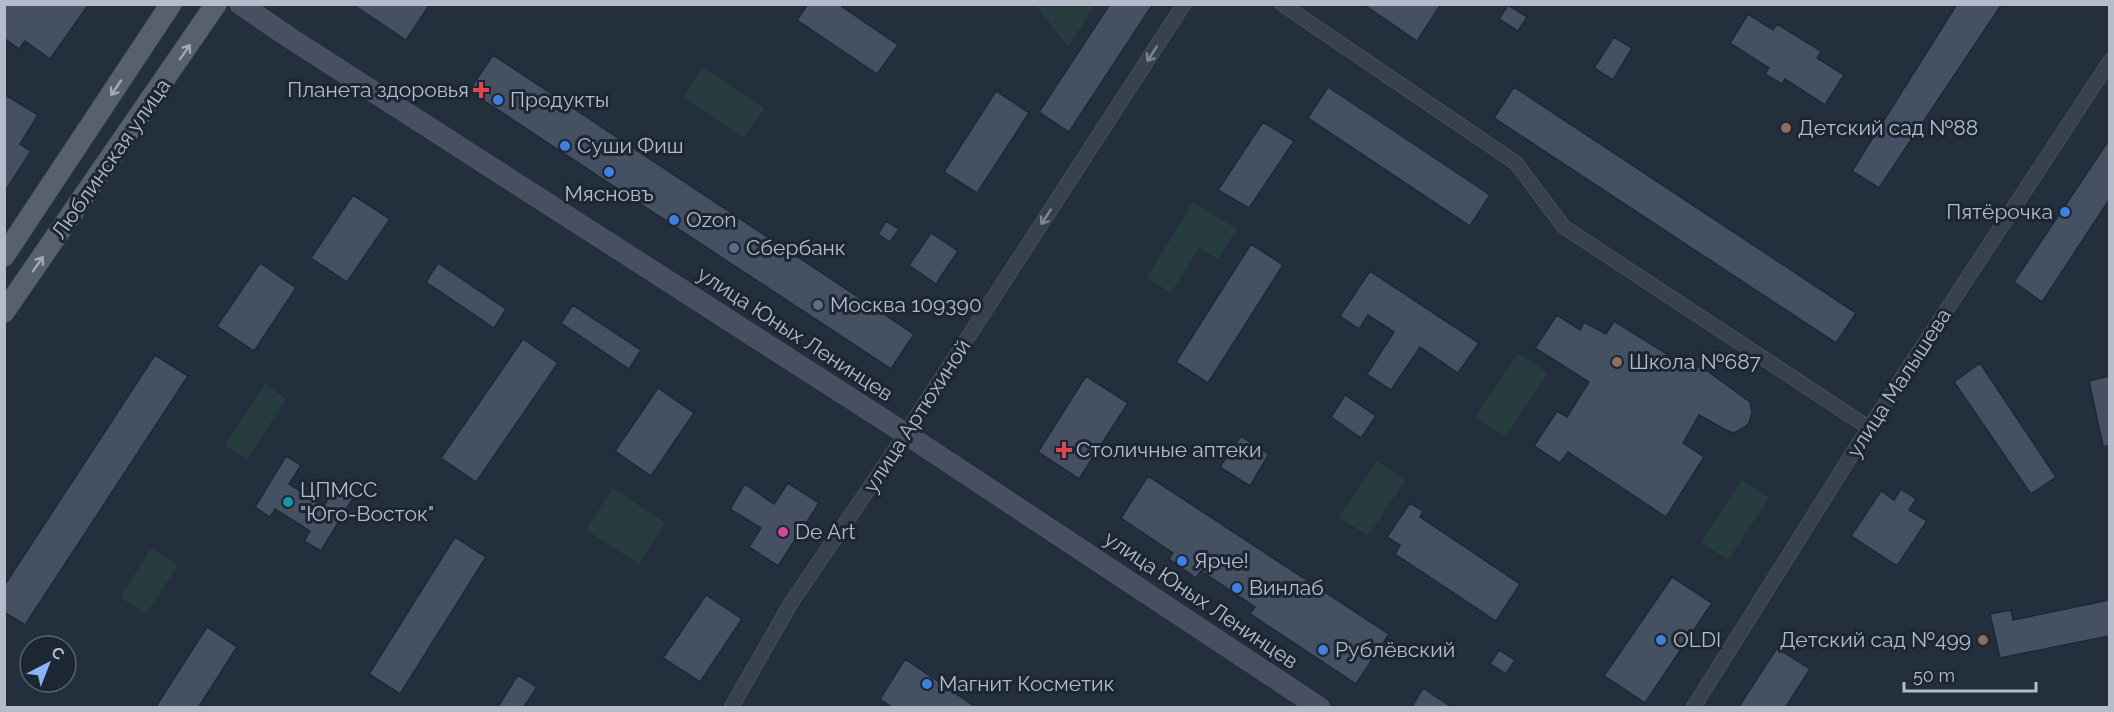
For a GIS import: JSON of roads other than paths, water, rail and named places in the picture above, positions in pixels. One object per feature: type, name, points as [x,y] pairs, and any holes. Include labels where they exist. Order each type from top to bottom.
[{"type":"main road","name":"Люблинская улица","points":[[4,256],[171,4]]},
{"type":"main road","name":"Люблинская улица","points":[[4,312],[216,4]]},
{"type":"main road","name":"улица Юных Ленинцев","points":[[240,4],[265,11],[1320,708]]},
{"type":"street","name":"улица Артюхиной","points":[[731,708],[791,603],[906,434],[1184,4]]},
{"type":"street","points":[[1282,4],[1516,163],[1564,227],[1869,428]]},
{"type":"street","name":"улица Малышева","points":[[1693,708],[1869,428],[2109,61]]},
{"type":"place","name":"Планета здоровья","points":[[481,90]]},
{"type":"place","name":"Продукты","points":[[498,100]]},
{"type":"place","name":"Детский сад №88","points":[[1786,128]]},
{"type":"place","name":"Суши Фиш","points":[[565,146]]},
{"type":"place","name":"Мясновъ","points":[[609,172]]},
{"type":"place","name":"Пятёрочка","points":[[2065,212]]},
{"type":"place","name":"Ozon","points":[[674,220]]},
{"type":"place","name":"Сбербанк","points":[[734,248]]},
{"type":"place","name":"Москва 109390","points":[[818,305]]},
{"type":"place","name":"Школа №687","points":[[1617,362]]},
{"type":"place","name":"Столичные аптеки","points":[[1064,450]]},
{"type":"place","name":"ЦПМСС \"Юго-Восток\"","points":[[288,502]]},
{"type":"place","name":"De Art","points":[[783,532]]},
{"type":"place","name":"Ярче!","points":[[1182,561]]},
{"type":"place","name":"Винлаб","points":[[1237,588]]},
{"type":"place","name":"OLDI","points":[[1661,640]]},
{"type":"place","name":"Детский сад №499","points":[[1983,640]]},
{"type":"place","name":"Рублёвский","points":[[1323,650]]},
{"type":"place","name":"Магнит Косметик","points":[[927,684]]}]
